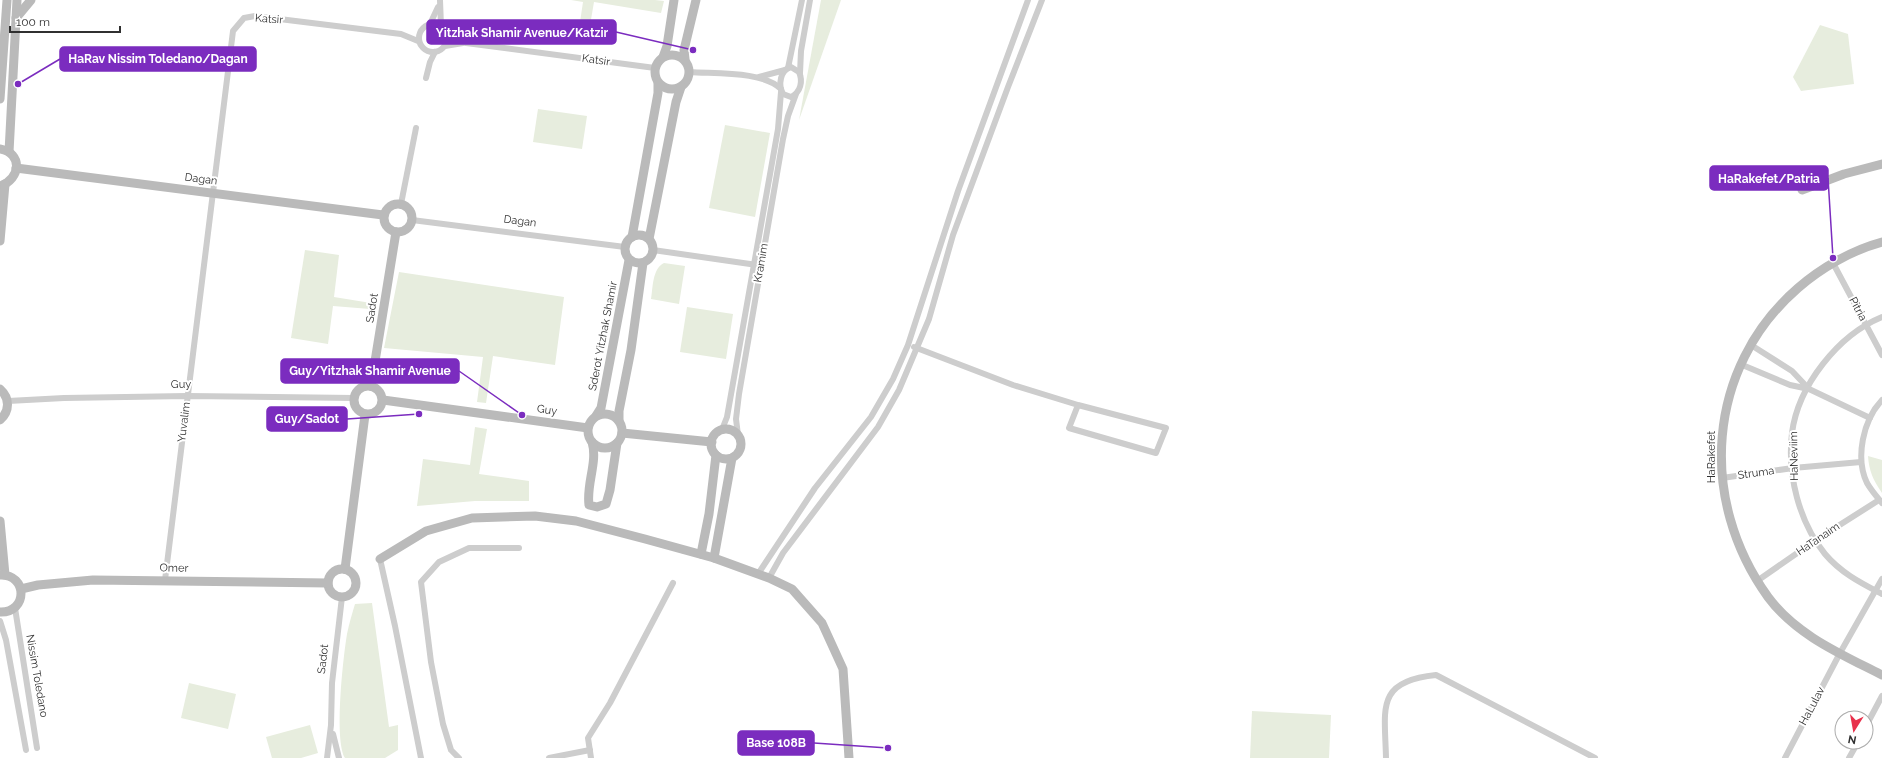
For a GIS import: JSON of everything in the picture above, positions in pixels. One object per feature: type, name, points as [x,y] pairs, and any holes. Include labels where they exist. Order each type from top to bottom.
[{"type":"street","points":[[0,99],[7,0]]},
{"type":"street","points":[[0,241],[2,185],[14,178],[16,168],[13,156],[4,151],[17,0]]},
{"type":"street","points":[[16,18],[31,0]]},
{"type":"street","points":[[632,237],[643,235],[653,244],[654,250],[650,258],[643,263],[636,263],[629,260],[625,252],[625,247],[632,237],[658,93],[655,68],[663,57],[667,46],[674,0]]},
{"type":"street","points":[[658,83],[666,88],[676,89],[686,83],[690,72],[685,59],[684,50],[696,0]]},
{"type":"street","points":[[781,90],[781,78],[786,69],[802,0]]},
{"type":"street","points":[[690,72],[754,77],[773,82],[788,96],[796,94],[801,84],[800,55],[810,0]]},
{"type":"street","points":[[758,574],[815,488],[870,417],[893,378],[908,345],[958,191],[1028,0]]},
{"type":"street","points":[[769,578],[783,553],[878,428],[899,390],[929,319],[953,235],[1042,0]]},
{"type":"street","points":[[426,78],[427,69],[425,50],[418,41],[420,30],[430,24],[440,1]]},
{"type":"street","points":[[427,69],[435,52],[445,46],[447,35],[440,26],[440,1]]},
{"type":"street","points":[[0,5],[6,18]]},
{"type":"street","name":"Katsir","points":[[212,192],[233,31],[244,18],[256,16],[401,34],[418,41]]},
{"type":"street","points":[[430,24],[440,26]]},
{"type":"street","name":"Katsir","points":[[401,34],[420,30]]},
{"type":"street","name":"Katsir","points":[[447,35],[466,43],[655,68]]},
{"type":"street","name":"Katsir","points":[[445,46],[466,43]]},
{"type":"street","points":[[425,50],[435,52]]},
{"type":"street","points":[[663,57],[672,54],[685,59]]},
{"type":"street","points":[[754,77],[795,68],[800,73]]},
{"type":"street","points":[[649,239],[676,102],[681,87]]},
{"type":"street","name":"Kramim","points":[[719,431],[723,427],[726,417],[778,129],[781,90]]},
{"type":"street","name":"Kramim","points":[[738,435],[736,419],[738,394],[783,139],[788,116],[796,94]]},
{"type":"street","points":[[401,204],[416,128]]},
{"type":"street","points":[[1802,190],[1844,174],[1882,164]]},
{"type":"street","name":"Dagan","points":[[16,168],[383,215]]},
{"type":"street","name":"Yuvalim","points":[[165,580],[212,192]]},
{"type":"street","points":[[401,204],[409,210],[412,220],[407,229],[396,232],[386,226],[383,215],[390,206],[401,204]]},
{"type":"street","name":"Dagan","points":[[412,220],[625,247]]},
{"type":"street","name":"Sadot","points":[[371,386],[396,232]]},
{"type":"street","name":"HaRakefet","points":[[1882,242],[1862,249],[1834,263],[1808,280],[1785,300],[1765,322],[1740,364],[1729,393],[1722,430],[1723,492],[1730,522],[1745,559],[1757,581],[1769,598],[1796,626],[1840,653],[1882,675]]},
{"type":"street","points":[[654,250],[761,266]]},
{"type":"street","name":"Sderot Yitzhak Shamir","points":[[596,416],[601,408],[629,260]]},
{"type":"street","points":[[619,421],[611,415],[606,414],[596,416],[588,428],[594,450],[588,496],[589,505],[596,507],[606,504],[610,490],[617,443],[622,432],[619,421],[619,411],[631,350],[643,263]]},
{"type":"street","name":"Pitria","points":[[1834,263],[1882,355]]},
{"type":"street","name":"HaNeviim","points":[[1882,317],[1852,335],[1827,359],[1799,409],[1792,432],[1794,483],[1798,501],[1816,540],[1825,554],[1840,569],[1856,580],[1882,594]]},
{"type":"street","points":[[908,345],[1014,385],[1078,405],[1166,428],[1156,453],[1069,428],[1078,405]]},
{"type":"street","points":[[1751,345],[1792,371],[1809,389]]},
{"type":"street","points":[[1740,364],[1790,385],[1809,389],[1870,418]]},
{"type":"street","points":[[371,386],[379,391],[383,400],[377,412],[365,415],[357,410],[354,398],[358,390],[362,387],[371,386]]},
{"type":"street","points":[[0,389],[8,401],[7,412],[0,420]]},
{"type":"street","name":"Guy","points":[[8,401],[64,398],[187,396],[354,398]]},
{"type":"street","name":"Guy","points":[[383,400],[588,428]]},
{"type":"street","points":[[1881,502],[1867,482],[1861,462],[1865,435],[1870,418],[1882,400]]},
{"type":"street","points":[[345,569],[365,415]]},
{"type":"street","points":[[714,558],[732,458],[741,449],[741,441],[738,435],[728,429],[719,431],[713,437],[713,451],[716,455],[724,459],[732,458]]},
{"type":"street","points":[[622,432],[712,442]]},
{"type":"street","points":[[592,442],[604,448],[617,443]]},
{"type":"street","points":[[701,554],[709,514],[716,455]]},
{"type":"street","name":"Struma","points":[[1722,478],[1793,468],[1861,462]]},
{"type":"street","name":"HaTanaim","points":[[1757,581],[1816,540],[1881,502]]},
{"type":"street","points":[[421,758],[380,558],[426,531],[472,518],[535,516],[576,521],[701,554],[769,578],[792,589],[822,623],[843,669],[849,758]]},
{"type":"street","points":[[0,521],[3,575],[15,580],[21,589],[20,599],[15,608],[6,612],[0,612]]},
{"type":"street","points":[[459,758],[451,750],[443,724],[431,662],[421,582],[439,562],[469,548],[519,548]]},
{"type":"street","points":[[345,569],[353,574],[356,586],[351,594],[342,597],[331,591],[328,583],[333,572],[345,569]]},
{"type":"street","name":"HaLulav","points":[[1785,758],[1840,653],[1882,579]]},
{"type":"street","name":"Omer","points":[[21,589],[38,585],[93,580],[328,583]]},
{"type":"street","points":[[592,758],[588,738],[610,703],[673,583]]},
{"type":"street","name":"Sadot","points":[[327,758],[331,725],[332,683],[342,597]]},
{"type":"street","name":"Nissim Toledano","points":[[15,608],[37,748]]},
{"type":"street","points":[[0,621],[6,640],[26,750]]},
{"type":"street","points":[[1386,758],[1385,709],[1389,696],[1400,684],[1417,677],[1436,675],[1595,758]]},
{"type":"street","points":[[1874,711],[1882,696]]},
{"type":"street","name":"Sadot","points":[[331,725],[339,758]]},
{"type":"street","points":[[549,758],[590,750]]},
{"type":"green space","points":[[571,0],[664,1],[661,13],[594,2],[587,43],[577,42],[583,2]]},
{"type":"green space","points":[[821,0],[841,0],[799,120]]},
{"type":"green space","points":[[1820,25],[1848,34],[1854,84],[1801,91],[1793,77]]},
{"type":"green space","points":[[538,109],[587,116],[582,149],[533,142]]},
{"type":"green space","points":[[725,125],[770,133],[755,217],[709,208]]},
{"type":"green space","points":[[305,250],[339,255],[334,297],[371,303],[370,309],[333,306],[328,344],[291,338]]},
{"type":"green space","points":[[664,263],[685,266],[679,304],[651,299],[655,274]]},
{"type":"green space","points":[[399,272],[564,297],[555,365],[493,356],[486,403],[477,402],[483,357],[384,348]]},
{"type":"green space","points":[[687,307],[733,314],[726,359],[680,352]]},
{"type":"green space","points":[[475,427],[487,429],[479,474],[529,481],[529,501],[475,501],[417,506],[423,459],[470,465]]},
{"type":"green space","points":[[1868,456],[1882,460],[1882,493],[1872,475]]},
{"type":"green space","points":[[372,603],[389,727],[398,725],[398,750],[385,758],[345,758],[340,734],[340,698],[347,634],[355,604]]},
{"type":"green space","points":[[189,683],[236,694],[228,729],[181,718]]},
{"type":"green space","points":[[1252,711],[1331,715],[1329,758],[1250,758]]},
{"type":"green space","points":[[310,725],[318,753],[301,758],[272,758],[266,737]]},
{"type":"place","name":"Yitzhak Shamir Avenue/Katzir","points":[[693,50]]},
{"type":"place","name":"HaRav Nissim Toledano/Dagan","points":[[18,84]]},
{"type":"place","name":"HaRakefet/Patria","points":[[1833,258]]},
{"type":"place","name":"Guy/Sadot","points":[[419,414]]},
{"type":"place","name":"Guy/Yitzhak Shamir Avenue","points":[[522,415]]},
{"type":"place","name":"Base 108B","points":[[888,748]]}]
